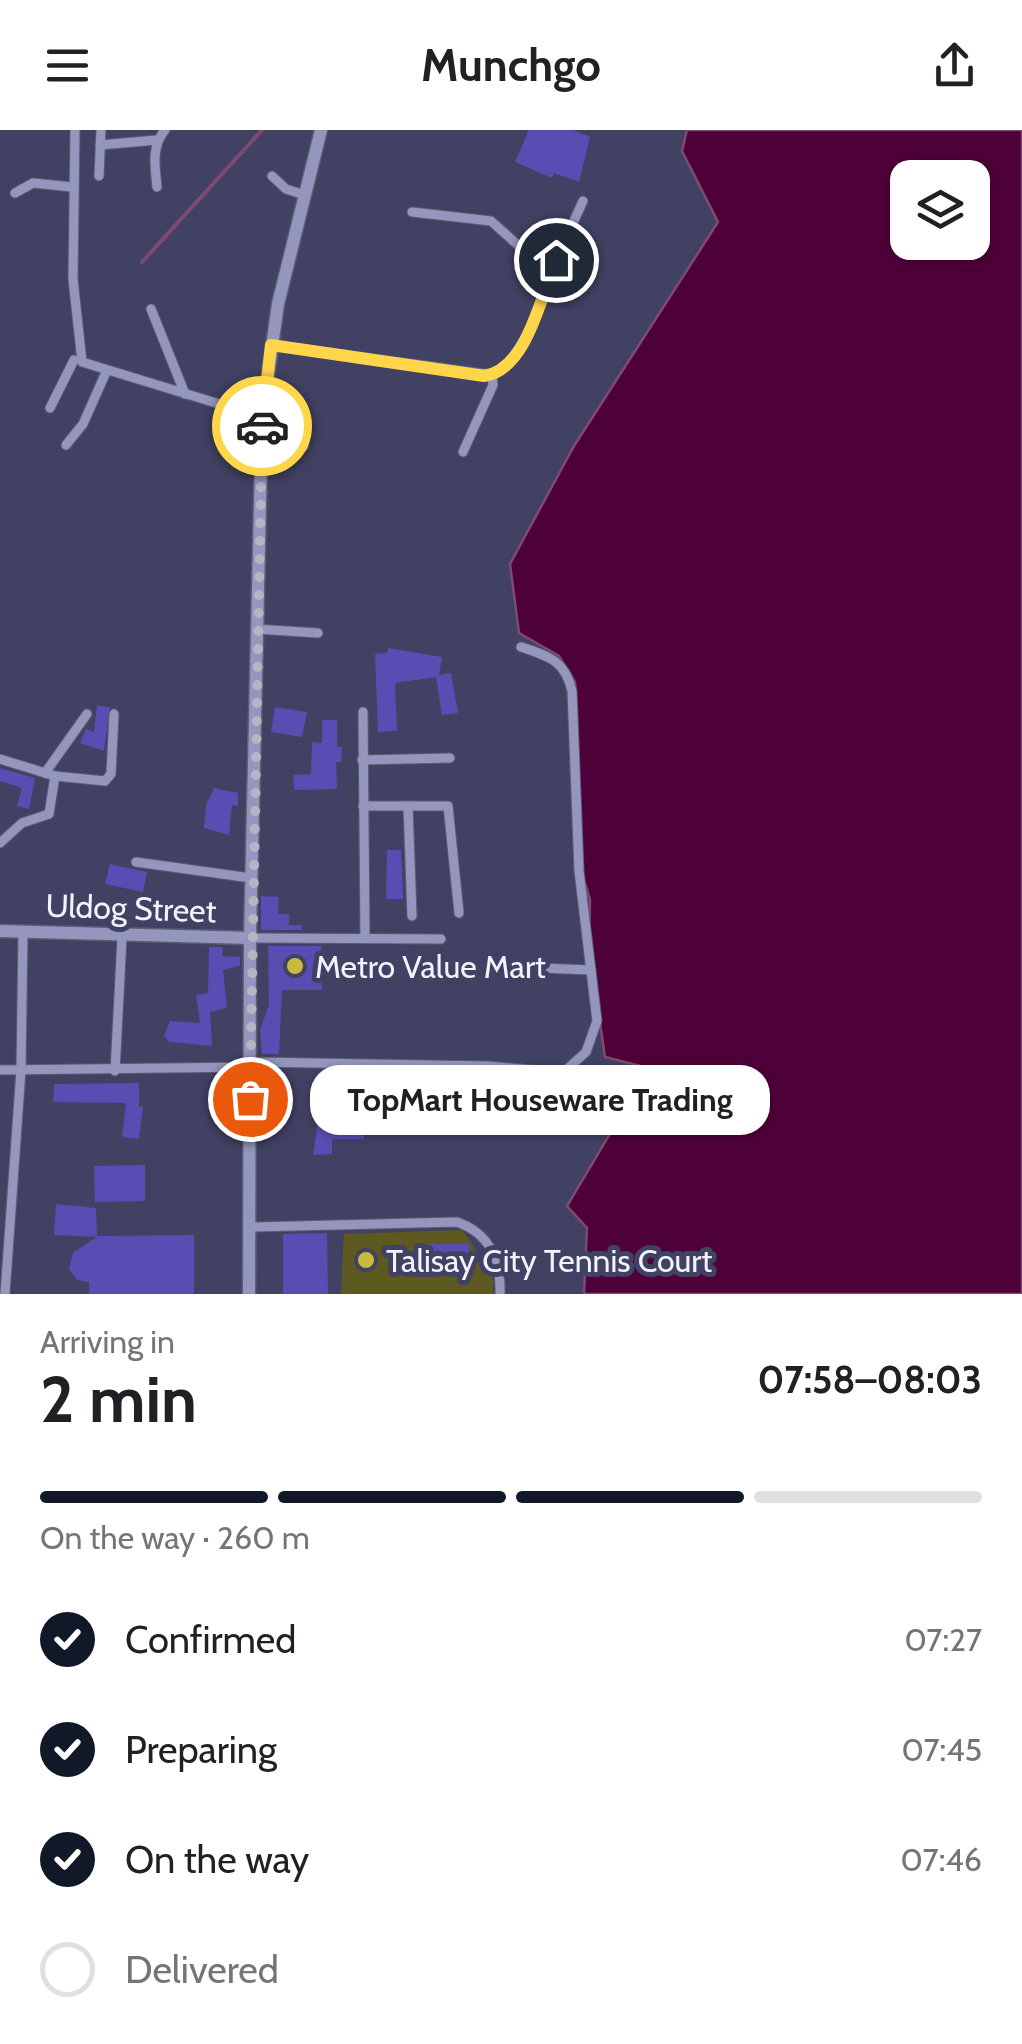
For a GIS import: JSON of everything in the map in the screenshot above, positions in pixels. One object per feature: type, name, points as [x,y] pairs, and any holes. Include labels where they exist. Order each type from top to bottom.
[{"type":"street","points":[[75,130],[73,280],[82,362],[262,417]]},
{"type":"street","points":[[99,176],[101,130]]},
{"type":"street","points":[[156,187],[157,140],[165,130]]},
{"type":"street","points":[[249,1294],[250,938],[262,417],[271,345],[321,130]]},
{"type":"street","points":[[100,144],[157,140]]},
{"type":"street","points":[[272,176],[286,189],[305,195]]},
{"type":"street","points":[[15,194],[32,184],[72,187]]},
{"type":"street","points":[[271,345],[492,375],[506,368],[517,353],[583,201]]},
{"type":"street","points":[[412,212],[490,221],[519,246],[556,260]]},
{"type":"street","points":[[151,309],[185,394]]},
{"type":"street","points":[[50,408],[74,360]]},
{"type":"street","points":[[66,446],[83,424],[107,370]]},
{"type":"street","points":[[463,452],[493,385],[492,375]]},
{"type":"street","points":[[261,436],[304,446]]},
{"type":"street","points":[[256,628],[318,633]]},
{"type":"street","points":[[0,1070],[250,1065],[565,1070],[592,1042],[596,1021],[579,872],[569,678],[553,658],[521,647]]},
{"type":"street","points":[[364,712],[365,938]]},
{"type":"street","points":[[0,843],[22,824],[48,814],[50,775],[87,714]]},
{"type":"street","points":[[0,759],[50,775],[108,779],[114,714]]},
{"type":"street","points":[[362,760],[450,758]]},
{"type":"street","points":[[363,806],[448,806],[459,912]]},
{"type":"street","points":[[408,806],[412,916]]},
{"type":"street","points":[[136,862],[251,878]]},
{"type":"street","name":"Uldog Street","points":[[0,932],[122,938],[441,939]]},
{"type":"street","points":[[6,1294],[21,1070],[23,932]]},
{"type":"street","points":[[115,1070],[122,938]]},
{"type":"street","points":[[514,967],[591,970]]},
{"type":"street","points":[[250,1228],[445,1221],[469,1226],[491,1247],[501,1272],[500,1294]]},
{"type":"shaded area","points":[[687,130],[1022,130],[1022,1294],[584,1294],[587,1228],[567,1206],[649,1068],[605,1057],[589,946],[590,900],[580,866],[575,682],[559,656],[519,633],[510,564],[574,446],[718,222],[682,151]]},
{"type":"shaded area","points":[[462,1230],[493,1275],[493,1294],[341,1294],[344,1234]]},
{"type":"building","points":[[529,130],[573,130],[590,137],[579,182],[554,173],[552,178],[515,162]]},
{"type":"building","points":[[388,648],[442,657],[439,675],[451,673],[458,713],[442,715],[436,677],[395,683],[397,731],[378,732],[375,654],[387,653]]},
{"type":"building","points":[[97,706],[110,707],[104,751],[80,743],[86,729],[94,732]]},
{"type":"building","points":[[275,707],[307,712],[302,737],[271,732]]},
{"type":"building","points":[[322,720],[337,720],[337,747],[342,747],[341,762],[336,762],[337,789],[294,790],[293,775],[311,774],[312,742],[322,743]]},
{"type":"building","points":[[0,768],[35,778],[29,809],[17,806],[22,788],[0,781]]},
{"type":"building","points":[[214,788],[238,793],[238,806],[232,805],[229,835],[204,828],[206,805]]},
{"type":"building","points":[[387,850],[401,850],[403,899],[386,899]]},
{"type":"building","points":[[110,864],[147,872],[143,892],[105,884]]},
{"type":"building","points":[[261,896],[279,897],[278,914],[289,914],[289,925],[301,925],[302,930],[261,930]]},
{"type":"building","name":"Metro Value Mart","points":[[268,946],[321,946],[322,990],[282,990],[279,1054],[262,1054],[260,1030],[269,1005]]},
{"type":"building","points":[[209,947],[223,947],[222,956],[240,957],[240,966],[223,970],[227,1008],[210,1012],[212,1046],[169,1042],[164,1036],[170,1021],[200,1023],[196,995],[208,993]]},
{"type":"building","points":[[260,1072],[285,1072],[286,1104],[260,1105]]},
{"type":"building","points":[[139,1083],[139,1107],[143,1107],[139,1139],[122,1137],[126,1103],[53,1102],[54,1084]]},
{"type":"building","points":[[363,1119],[364,1139],[332,1139],[332,1154],[313,1155],[318,1120]]},
{"type":"building","points":[[145,1165],[145,1201],[95,1202],[94,1166]]},
{"type":"building","points":[[56,1204],[96,1208],[97,1237],[54,1235]]},
{"type":"building","points":[[327,1233],[328,1294],[283,1294],[283,1234]]},
{"type":"building","points":[[194,1235],[194,1294],[89,1294],[89,1282],[77,1280],[69,1269],[73,1253],[98,1236]]},
{"type":"building","points":[[429,1244],[469,1244],[470,1267],[429,1268]]},
{"type":"waterway","points":[[142,262],[262,130]]},
{"type":"way so far","points":[[250,1099],[262,426]]},
{"type":"place","name":"Metro Value Mart","points":[[295,966]]},
{"type":"place","name":"TopMart Houseware Trading","points":[[250,1099]]},
{"type":"place","name":"Talisay City Tennis Court","points":[[366,1260]]},
{"type":"route","points":[[262,426],[271,345],[484,376],[500,372],[512,362],[556,260]]}]
